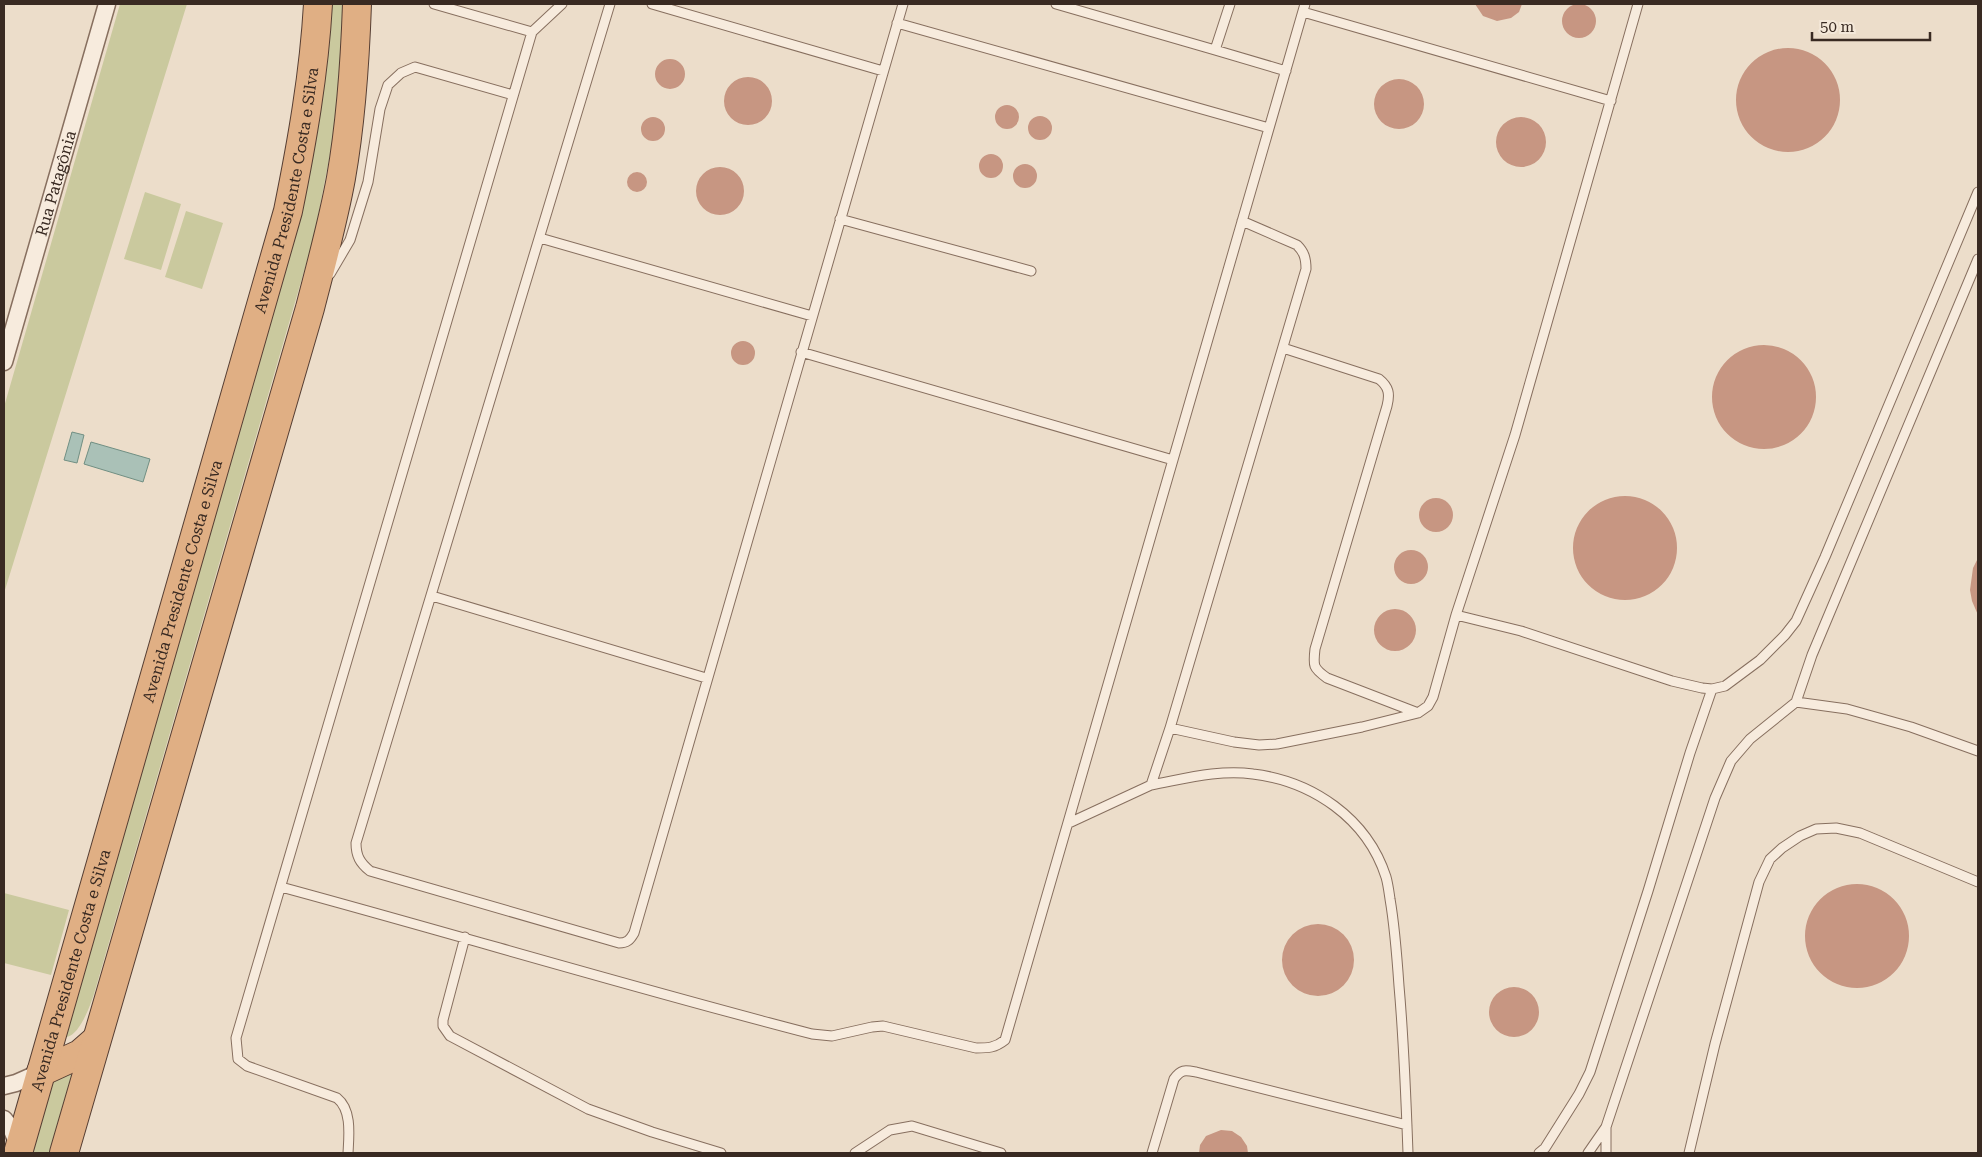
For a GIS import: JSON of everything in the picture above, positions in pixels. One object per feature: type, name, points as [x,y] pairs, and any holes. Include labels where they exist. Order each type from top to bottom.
[{"type":"highway","name":"Avenida Presidente Costa e Silva","points":[[18,1150],[288,211],[307,106],[318,4]]},
{"type":"highway","points":[[64,1153],[310,308],[341,179],[352,87],[357,4]]},
{"type":"highway","points":[[41,1072],[80,1054],[96,1040]]},
{"type":"street","name":"Rua Patagônia","points":[[4,362],[11,308],[107,4]]},
{"type":"street","points":[[4,1086],[41,1072]]},
{"type":"street","points":[[4,1119],[11,1128],[18,1150]]},
{"type":"lane","points":[[434,4],[532,32]]},
{"type":"lane","points":[[348,1153],[349,1140],[346,1111],[343,1104],[337,1098],[247,1066],[238,1059],[236,1038],[532,32],[562,4]]},
{"type":"lane","points":[[610,4],[356,843],[358,859],[370,871],[619,943],[625,943],[634,933],[706,678],[903,4]]},
{"type":"lane","points":[[652,4],[883,71]]},
{"type":"lane","points":[[1056,4],[1286,71]]},
{"type":"lane","points":[[1215,50],[1230,4]]},
{"type":"lane","points":[[1170,728],[1234,742],[1259,745],[1277,744],[1362,727],[1418,713],[1428,706],[1433,697],[1456,615],[1514,435],[1638,4]]},
{"type":"lane","points":[[281,887],[465,937],[686,1001],[812,1034],[832,1036],[872,1026],[884,1026],[976,1048],[998,1046],[1005,1040],[1010,1028],[1304,8],[1610,101]]},
{"type":"lane","points":[[897,23],[1269,128]]},
{"type":"lane","points":[[310,308],[350,240],[368,182],[380,109],[388,85],[400,73],[415,67],[513,95]]},
{"type":"lane","points":[[1456,615],[1521,631],[1672,681],[1712,689],[1724,686],[1760,660],[1796,621],[1825,557],[1978,192]]},
{"type":"lane","points":[[840,219],[1031,271]]},
{"type":"lane","points":[[1151,785],[1170,728],[1306,269],[1306,259],[1302,250],[1297,245],[1242,222]]},
{"type":"lane","points":[[540,238],[812,316]]},
{"type":"lane","points":[[1588,1153],[1606,1127],[1714,798],[1731,762],[1750,739],[1796,702],[1812,655],[1978,259]]},
{"type":"lane","points":[[1283,348],[1379,379],[1387,385],[1390,395],[1314,649],[1314,663],[1316,671],[1327,678],[1418,713]]},
{"type":"lane","points":[[802,352],[1173,460]]},
{"type":"lane","points":[[432,596],[706,678]]},
{"type":"lane","points":[[1539,1153],[1545,1148],[1580,1094],[1590,1072],[1690,753],[1712,689]]},
{"type":"lane","points":[[1796,702],[1847,709],[1978,751]]},
{"type":"lane","points":[[1069,823],[1151,785],[1216,773],[1251,773],[1286,780],[1315,793],[1343,812],[1368,840],[1386,877],[1393,918],[1403,1034],[1408,1153]]},
{"type":"lane","points":[[1689,1153],[1715,1044],[1759,882],[1770,859],[1800,836],[1816,829],[1836,828],[1860,833],[1978,882]]},
{"type":"lane","points":[[465,937],[443,1020],[443,1026],[450,1036],[588,1109],[652,1132],[721,1153]]},
{"type":"lane","points":[[1152,1153],[1174,1079],[1178,1072],[1183,1070],[1407,1125]]},
{"type":"lane","points":[[855,1153],[890,1130],[912,1126],[1001,1153]]},
{"type":"lane","points":[[1606,1127],[1606,1153]]},
{"type":"lane","points":[[343,1153],[349,1140]]},
{"type":"green space","points":[[120,4],[187,4],[4,593],[4,407]]},
{"type":"green space","points":[[329,4],[347,4],[332,144],[314,237],[94,994],[80,1025],[72,1035],[67,1037],[65,1036]]},
{"type":"green space","points":[[145,192],[181,204],[161,270],[124,259]]},
{"type":"green space","points":[[186,211],[223,223],[202,289],[165,277]]},
{"type":"green space","points":[[4,893],[69,910],[51,975],[4,963]]},
{"type":"green space","points":[[72,1073],[49,1153],[31,1153],[52,1078]]},
{"type":"shaded area","points":[[72,432],[84,435],[77,463],[64,460]]},
{"type":"shaded area","points":[[91,442],[150,459],[143,482],[84,464]]},
{"type":"building","points":[[1475,4],[1522,4],[1519,12],[1511,18],[1497,21],[1483,16]]},
{"type":"building","points":[[1579,4],[1586,5],[1591,9],[1595,14],[1595,28],[1591,33],[1586,37],[1579,38],[1572,37],[1567,33],[1563,28],[1562,21],[1563,14],[1567,9],[1572,5]]},
{"type":"building","points":[[1788,48],[1808,52],[1817,56],[1825,63],[1832,71],[1836,80],[1840,100],[1836,120],[1832,129],[1825,137],[1817,144],[1808,148],[1788,152],[1768,148],[1759,144],[1751,137],[1744,129],[1740,120],[1736,100],[1740,80],[1744,71],[1751,63],[1759,56],[1768,52]]},
{"type":"building","points":[[670,59],[681,63],[685,74],[681,85],[670,89],[659,85],[655,74],[659,63]]},
{"type":"building","points":[[748,77],[757,79],[765,84],[770,92],[772,101],[770,110],[765,118],[757,123],[748,125],[739,123],[731,118],[726,110],[724,101],[726,92],[731,84],[739,79]]},
{"type":"building","points":[[1399,79],[1408,81],[1419,90],[1424,104],[1422,113],[1413,124],[1399,129],[1390,127],[1379,118],[1374,104],[1376,95],[1385,84]]},
{"type":"building","points":[[1007,105],[1016,108],[1019,117],[1016,126],[1007,129],[998,126],[995,117],[998,108]]},
{"type":"building","points":[[1040,116],[1049,119],[1052,128],[1049,137],[1040,140],[1031,137],[1028,128],[1031,119]]},
{"type":"building","points":[[653,117],[662,120],[665,129],[662,138],[653,141],[644,138],[641,129],[644,120]]},
{"type":"building","points":[[1521,117],[1530,119],[1541,128],[1546,142],[1544,151],[1535,162],[1521,167],[1512,165],[1501,156],[1496,142],[1498,133],[1507,122]]},
{"type":"building","points":[[991,154],[1000,157],[1003,166],[1000,175],[991,178],[982,175],[979,166],[982,157]]},
{"type":"building","points":[[1025,164],[1034,167],[1037,176],[1034,185],[1025,188],[1016,185],[1013,176],[1016,167]]},
{"type":"building","points":[[720,167],[729,169],[737,174],[742,182],[744,191],[742,200],[737,208],[729,213],[720,215],[711,213],[703,208],[698,200],[696,191],[698,182],[703,174],[711,169]]},
{"type":"building","points":[[637,172],[644,175],[647,182],[644,189],[637,192],[630,189],[627,182],[630,175]]},
{"type":"building","points":[[743,341],[752,344],[755,353],[752,362],[743,365],[734,362],[731,353],[734,344]]},
{"type":"building","points":[[1764,345],[1784,349],[1793,353],[1801,360],[1808,368],[1812,377],[1816,397],[1812,417],[1808,426],[1801,434],[1793,441],[1784,445],[1764,449],[1744,445],[1735,441],[1727,434],[1720,426],[1716,417],[1712,397],[1716,377],[1720,368],[1727,360],[1735,353],[1744,349]]},
{"type":"building","points":[[1625,496],[1645,500],[1654,504],[1662,511],[1669,519],[1673,528],[1677,548],[1673,568],[1669,577],[1662,585],[1654,592],[1645,596],[1625,600],[1605,596],[1596,592],[1588,585],[1581,577],[1577,568],[1573,548],[1577,528],[1581,519],[1588,511],[1596,504],[1605,500]]},
{"type":"building","points":[[1436,498],[1443,499],[1448,503],[1452,508],[1452,522],[1448,527],[1443,531],[1436,532],[1429,531],[1424,527],[1420,522],[1419,515],[1420,508],[1424,503],[1429,499]]},
{"type":"building","points":[[1411,550],[1418,551],[1423,555],[1427,560],[1427,574],[1423,579],[1418,583],[1411,584],[1404,583],[1399,579],[1395,574],[1394,567],[1395,560],[1399,555],[1404,551]]},
{"type":"building","points":[[1978,558],[1978,615],[1970,590],[1973,568]]},
{"type":"building","points":[[1399,609],[1407,612],[1413,618],[1416,630],[1413,642],[1407,648],[1391,651],[1383,648],[1377,642],[1374,626],[1377,618],[1383,612]]},
{"type":"building","points":[[1857,884],[1877,888],[1886,892],[1894,899],[1901,907],[1905,916],[1909,936],[1905,956],[1901,965],[1894,973],[1886,980],[1877,984],[1857,988],[1837,984],[1828,980],[1820,973],[1813,965],[1809,956],[1805,936],[1809,916],[1813,907],[1820,899],[1828,892],[1837,888]]},
{"type":"building","points":[[1318,924],[1338,930],[1348,940],[1354,960],[1348,980],[1338,990],[1318,996],[1298,990],[1288,980],[1282,960],[1288,940],[1298,930]]},
{"type":"building","points":[[1514,987],[1523,989],[1534,998],[1539,1012],[1537,1021],[1528,1032],[1514,1037],[1505,1035],[1494,1026],[1489,1012],[1491,1003],[1500,992]]},
{"type":"building","points":[[1221,1130],[1232,1131],[1241,1137],[1247,1146],[1248,1153],[1199,1153],[1200,1145],[1206,1136]]}]
